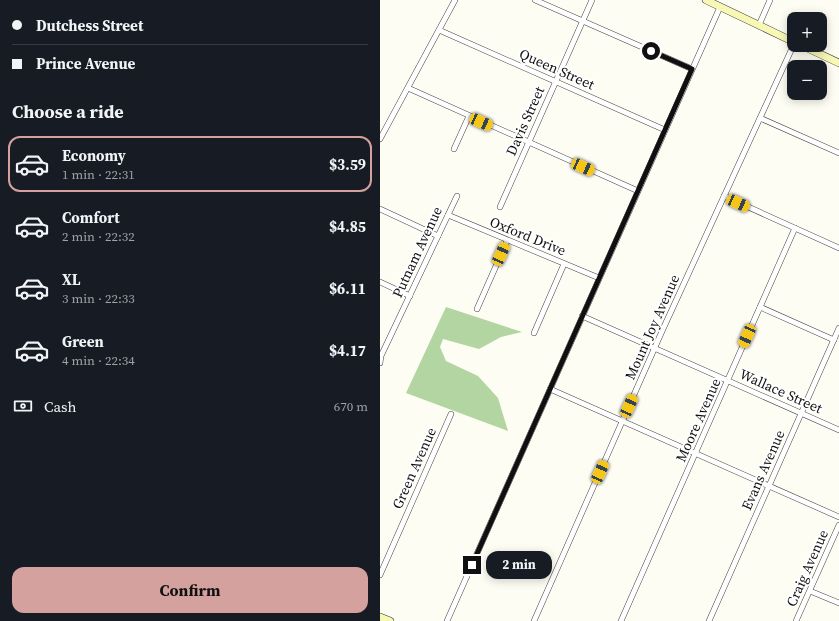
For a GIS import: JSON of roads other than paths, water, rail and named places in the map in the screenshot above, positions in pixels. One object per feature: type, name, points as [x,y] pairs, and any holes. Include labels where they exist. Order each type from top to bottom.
[{"type":"main road","points":[[706,0],[787,39]]},
{"type":"main road","points":[[815,52],[839,63]]},
{"type":"main road","points":[[380,617],[390,621]]},
{"type":"street","points":[[380,139],[455,0]]},
{"type":"street","points":[[535,0],[692,69]]},
{"type":"street","name":"Davis Street","points":[[500,208],[592,0]]},
{"type":"street","points":[[759,25],[770,0]]},
{"type":"street","points":[[447,621],[720,7]]},
{"type":"street","name":"Queen Street","points":[[439,30],[665,130]]},
{"type":"street","name":"Mount Joy Avenue","points":[[534,621],[655,348],[790,52]]},
{"type":"street","points":[[408,88],[638,191]]},
{"type":"street","points":[[454,149],[469,116]]},
{"type":"street","points":[[760,118],[839,153]]},
{"type":"street","name":"Putnam Avenue","points":[[380,363],[381,356],[457,196]]},
{"type":"street","points":[[724,196],[839,248]]},
{"type":"street","points":[[380,209],[438,236]]},
{"type":"street","name":"Oxford Drive","points":[[448,215],[507,241],[599,278]]},
{"type":"street","name":"Moore Avenue","points":[[622,621],[795,228]]},
{"type":"street","points":[[477,309],[507,241]]},
{"type":"street","points":[[534,332],[564,264]]},
{"type":"street","points":[[380,282],[410,296]]},
{"type":"street","points":[[760,307],[834,340]]},
{"type":"street","name":"Wallace Street","points":[[582,316],[839,430]]},
{"type":"street","name":"Evans Avenue","points":[[709,621],[839,328]]},
{"type":"street","points":[[550,389],[839,517]]},
{"type":"street","name":"Green Avenue","points":[[380,575],[451,414]]},
{"type":"street","name":"Craig Avenue","points":[[796,621],[839,525]]},
{"type":"street","points":[[810,591],[839,603]]}]
